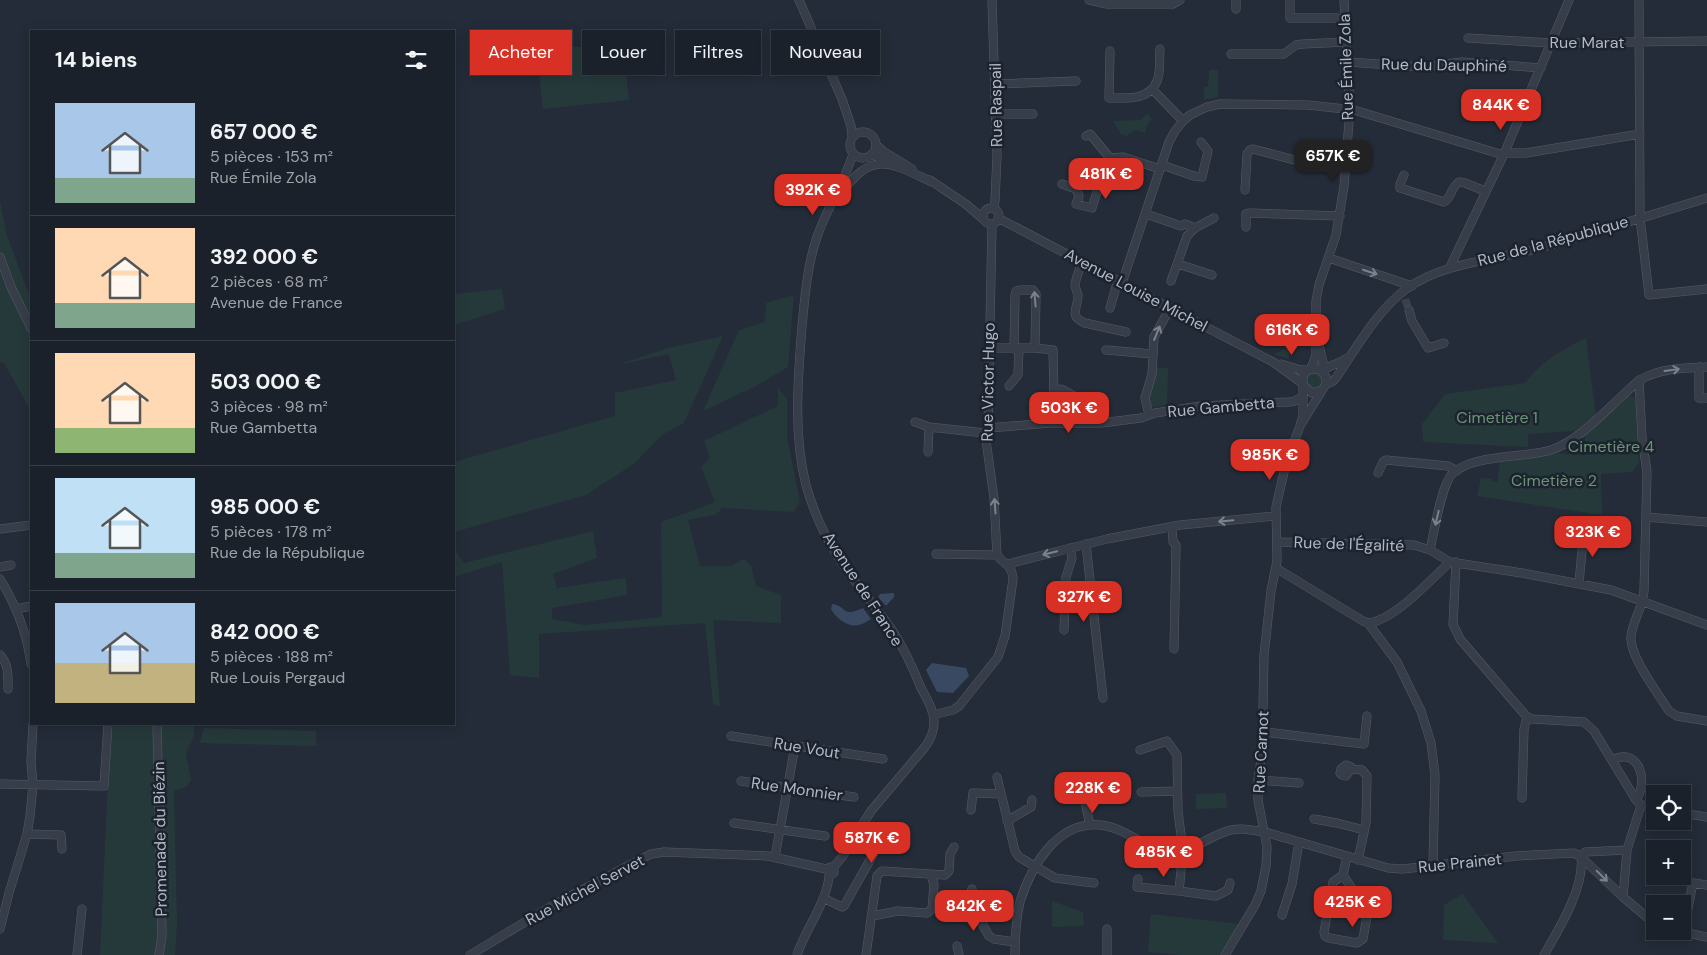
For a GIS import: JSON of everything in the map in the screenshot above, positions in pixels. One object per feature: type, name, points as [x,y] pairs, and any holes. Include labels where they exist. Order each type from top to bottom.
[{"type":"street","points":[[799,0],[842,99],[851,126],[852,136]]},
{"type":"street","name":"Rue Raspail","points":[[990,209],[996,182],[996,84],[992,0]]},
{"type":"street","points":[[1089,0],[1107,4],[1173,4],[1180,0]]},
{"type":"street","points":[[1236,0],[1236,9]]},
{"type":"street","points":[[1290,0],[1290,18],[1338,18]]},
{"type":"street","name":"Rue Émile Zola","points":[[1310,369],[1316,358],[1316,301],[1340,216],[1346,168],[1350,109],[1344,0]]},
{"type":"street","points":[[1449,269],[1504,154],[1570,0]]},
{"type":"street","points":[[1639,0],[1640,218],[1648,295],[1707,289]]},
{"type":"street","name":"Rue Marat","points":[[1468,38],[1551,43],[1707,41]]},
{"type":"street","points":[[1231,54],[1284,54],[1296,45],[1346,42]]},
{"type":"street","points":[[1110,51],[1109,98],[1134,98],[1143,96],[1152,90],[1158,80],[1160,49]]},
{"type":"street","name":"Rue du Dauphiné","points":[[1348,62],[1423,67],[1462,62],[1541,68]]},
{"type":"street","points":[[996,84],[1076,81]]},
{"type":"street","points":[[1152,90],[1183,122]]},
{"type":"street","points":[[842,99],[856,124],[863,131],[871,134],[876,141],[876,145],[883,152],[924,176],[967,205],[986,222],[995,221],[996,211],[967,205]]},
{"type":"street","points":[[1110,308],[1146,214],[1169,142],[1183,122],[1197,111],[1220,104],[1308,105],[1350,109],[1498,154],[1526,153],[1640,134]]},
{"type":"street","points":[[996,114],[1033,114]]},
{"type":"street","points":[[863,131],[857,132],[852,136],[849,143],[853,154],[861,158],[871,155],[898,163],[924,176]]},
{"type":"street","points":[[1086,136],[1090,134],[1110,158]]},
{"type":"street","points":[[1062,184],[1076,189],[1079,196],[1076,204],[1092,208],[1106,163],[1110,158],[1123,156],[1202,177],[1208,151],[1200,142]]},
{"type":"street","points":[[871,155],[876,145]]},
{"type":"street","points":[[1245,190],[1247,154],[1253,149],[1321,168],[1346,168]]},
{"type":"street","name":"Avenue de France","points":[[796,955],[828,886],[829,871],[842,857],[871,811],[931,739],[933,730],[933,715],[908,659],[893,632],[853,579],[829,541],[806,484],[801,458],[798,410],[801,344],[808,275],[817,236],[839,190],[853,154]]},
{"type":"street","name":"Avenue de France","points":[[839,190],[861,158]]},
{"type":"street","points":[[812,253],[826,219],[841,193],[862,169],[877,164],[887,164],[934,183]]},
{"type":"street","points":[[1404,175],[1400,188],[1444,202],[1449,199],[1453,189],[1459,182],[1486,191]]},
{"type":"street","name":"Rue de la République","points":[[1300,426],[1324,387],[1336,378],[1384,310],[1404,296],[1412,286],[1449,269],[1542,248],[1707,198]]},
{"type":"street","points":[[983,219],[983,214],[990,209]]},
{"type":"street","points":[[1246,227],[1246,214],[1249,213],[1340,216]]},
{"type":"street","points":[[1146,214],[1181,226],[1185,224],[1195,228]]},
{"type":"street","points":[[1171,281],[1187,236],[1195,228],[1214,218]]},
{"type":"street","name":"Avenue Louise Michel","points":[[995,221],[1082,261],[1273,362],[1303,385]]},
{"type":"street","name":"Rue Victor Hugo","points":[[995,221],[986,431],[994,498],[997,555]]},
{"type":"street","points":[[1181,226],[1187,236]]},
{"type":"street","points":[[0,257],[11,287],[30,326]]},
{"type":"street","points":[[1328,258],[1412,286]]},
{"type":"street","points":[[1082,261],[1075,284],[1078,295],[1074,311],[1076,316],[1085,323],[1126,332]]},
{"type":"street","points":[[1178,264],[1212,275]]},
{"type":"street","points":[[1009,386],[1018,375],[1016,291],[1033,290],[1036,294],[1035,348]]},
{"type":"street","points":[[1149,415],[1146,398],[1152,374],[1154,337],[1170,308]]},
{"type":"street","points":[[1409,310],[1412,321],[1428,348],[1444,342]]},
{"type":"street","name":"Rue Émile Zola","points":[[1317,339],[1323,362],[1322,370]]},
{"type":"street","points":[[990,348],[1050,348],[1054,353],[1054,397],[1051,423]]},
{"type":"street","points":[[1106,350],[1153,354]]},
{"type":"street","points":[[1322,356],[1331,361],[1349,357]]},
{"type":"street","name":"Rue de la République","points":[[1322,370],[1328,366],[1341,363],[1349,357]]},
{"type":"street","name":"Avenue Louise Michel","points":[[1273,362],[1301,370],[1310,369]]},
{"type":"street","points":[[1430,550],[1444,487],[1456,471],[1477,462],[1552,450],[1572,440],[1640,380],[1655,373],[1703,367],[1699,398],[1707,398]]},
{"type":"street","points":[[1310,369],[1322,370],[1326,376],[1324,387],[1312,393],[1303,385],[1303,375],[1310,369]]},
{"type":"street","points":[[1640,380],[1642,438],[1647,472],[1646,517],[1643,601],[1631,634],[1631,645],[1635,656],[1669,711],[1677,716],[1707,721]]},
{"type":"street","name":"Rue de la République","points":[[1278,542],[1275,516],[1284,468],[1303,415],[1303,385]]},
{"type":"street","points":[[1061,389],[1076,397],[1079,422]]},
{"type":"street","name":"Rue Gambetta","points":[[915,422],[929,428],[986,431],[1051,423],[1101,423],[1141,418],[1201,406],[1290,402],[1303,396]]},
{"type":"street","points":[[928,452],[929,428]]},
{"type":"street","points":[[1378,473],[1383,462],[1386,460],[1448,466],[1456,471]]},
{"type":"street","points":[[1008,564],[1086,544],[1172,526],[1275,516]]},
{"type":"street","points":[[1646,517],[1707,522]]},
{"type":"street","points":[[0,529],[30,525]]},
{"type":"street","points":[[1172,526],[1173,542],[1176,545],[1174,649]]},
{"type":"street","points":[[1580,583],[1584,530]]},
{"type":"street","name":"Rue de l'Égalité","points":[[1278,542],[1414,546],[1430,550],[1453,562],[1611,590],[1707,625]]},
{"type":"street","name":"Rue Carnot","points":[[1226,955],[1249,918],[1261,891],[1266,866],[1267,847],[1258,800],[1258,780],[1265,732],[1263,698],[1264,655],[1278,542]]},
{"type":"street","points":[[1086,544],[1104,698]]},
{"type":"street","points":[[1064,630],[1066,578],[1072,558],[1070,548]]},
{"type":"street","points":[[933,715],[953,710],[959,706],[998,657],[1005,636],[1013,579],[1013,571],[997,555],[936,554]]},
{"type":"street","points":[[1276,568],[1368,623],[1375,622],[1403,605],[1453,562]]},
{"type":"street","points":[[1453,562],[1453,624],[1460,640],[1527,717],[1532,719],[1584,722],[1594,731],[1638,803],[1646,805]]},
{"type":"street","points":[[0,567],[11,565]]},
{"type":"street","points":[[0,579],[28,633],[30,655]]},
{"type":"street","points":[[16,608],[30,606]]},
{"type":"street","points":[[1368,623],[1403,673],[1421,711],[1431,743],[1435,775],[1433,865]]},
{"type":"street","points":[[0,655],[5,659],[8,671],[8,689]]},
{"type":"street","points":[[1265,732],[1364,744],[1367,716]]},
{"type":"street","points":[[1522,798],[1524,730],[1527,717]]},
{"type":"street","points":[[0,929],[27,834],[30,816],[33,725]]},
{"type":"street","points":[[0,784],[104,786],[108,725]]},
{"type":"street","name":"Promenade du Biézin","points":[[157,725],[162,936],[159,955]]},
{"type":"street","name":"Rue Vout","points":[[731,736],[883,760]]},
{"type":"street","points":[[1140,750],[1167,741],[1177,755],[1178,812],[1182,850],[1179,891]]},
{"type":"street","points":[[774,857],[795,746]]},
{"type":"street","points":[[1612,760],[1620,757],[1638,763],[1642,782],[1627,850],[1622,897]]},
{"type":"street","points":[[1351,769],[1362,770],[1367,776],[1366,824],[1358,860]]},
{"type":"street","points":[[997,777],[1015,851],[1019,857],[1055,878],[1094,883]]},
{"type":"street","points":[[1258,780],[1299,783]]},
{"type":"street","name":"Rue Monnier","points":[[741,781],[854,797]]},
{"type":"street","points":[[1140,792],[1177,791]]},
{"type":"street","points":[[971,810],[973,793],[1001,794]]},
{"type":"street","points":[[1007,821],[1031,807],[1032,800]]},
{"type":"street","points":[[1085,802],[1090,825]]},
{"type":"street","points":[[1691,814],[1707,817]]},
{"type":"street","points":[[1314,819],[1338,822],[1364,830]]},
{"type":"street","points":[[734,823],[825,836]]},
{"type":"street","points":[[1015,955],[1020,904],[1035,867],[1052,843],[1066,831],[1079,826],[1101,825],[1123,831],[1153,847],[1168,851],[1182,850]]},
{"type":"street","name":"Rue Prainet","points":[[1182,850],[1190,849],[1228,830],[1246,829],[1265,832],[1388,868],[1403,869],[1516,856],[1574,853],[1581,856],[1586,852],[1627,850]]},
{"type":"street","points":[[27,834],[61,835],[62,849]]},
{"type":"street","points":[[823,898],[842,907],[844,906],[882,840]]},
{"type":"street","points":[[1282,915],[1292,884],[1299,842]]},
{"type":"street","points":[[866,955],[877,876],[882,871],[945,875],[949,871],[950,854],[954,847]]},
{"type":"street","name":"Rue Michel Servet","points":[[470,955],[555,904],[652,854],[664,852],[774,857],[829,871]]},
{"type":"street","points":[[1343,875],[1366,910],[1367,916],[1363,939],[1357,943],[1329,938],[1324,932],[1333,882],[1343,875],[1347,856]]},
{"type":"street","points":[[1581,856],[1622,897],[1646,917]]},
{"type":"street","points":[[1544,955],[1566,916],[1581,872],[1581,856]]},
{"type":"street","points":[[872,916],[898,911],[927,913],[932,909],[934,885],[931,874]]},
{"type":"street","points":[[1138,879],[1137,887],[1216,896],[1228,890],[1230,883]]},
{"type":"street","points":[[1690,895],[1693,882],[1707,885]]},
{"type":"street","points":[[972,890],[969,900],[989,936],[994,940],[1015,942]]},
{"type":"street","points":[[0,897],[9,893]]},
{"type":"street","points":[[77,955],[82,908]]},
{"type":"street","points":[[1107,929],[1107,955]]},
{"type":"street","points":[[1691,934],[1707,937]]},
{"type":"street","points":[[957,946],[959,955]]},
{"type":"green space","points":[[572,47],[582,47],[582,75],[626,75],[629,100],[543,109],[539,75],[572,75]]},
{"type":"green space","points":[[1209,70],[1218,70],[1218,97],[1204,100],[1204,87],[1208,87]]},
{"type":"green space","points":[[1147,114],[1152,119],[1148,123],[1145,133],[1136,130],[1128,134],[1128,136],[1121,134],[1113,121],[1141,120]]},
{"type":"green space","points":[[0,200],[6,233],[30,297],[30,409],[4,363],[0,362]]},
{"type":"green space","points":[[502,289],[505,309],[455,325],[455,294]]},
{"type":"green space","points":[[794,295],[788,367],[756,386],[703,411],[739,330],[765,322],[766,303]]},
{"type":"green space","points":[[1310,318],[1312,318],[1312,343],[1294,348],[1288,359],[1274,354],[1301,343]]},
{"type":"green space","points":[[723,336],[684,423],[662,435],[635,463],[586,495],[455,532],[455,462],[615,416],[615,393],[676,380],[669,354],[617,365],[668,348]]},
{"type":"green space","name":"Cimetière 1","points":[[1586,338],[1596,416],[1575,431],[1528,434],[1528,447],[1423,442],[1422,424],[1445,394],[1525,383],[1546,361]]},
{"type":"green space","points":[[1156,368],[1168,368],[1167,405],[1153,407],[1150,405],[1149,399]]},
{"type":"green space","points":[[1315,371],[1321,374],[1324,380],[1321,386],[1315,389],[1309,386],[1306,380],[1309,374]]},
{"type":"green space","points":[[778,388],[787,399],[787,436],[800,502],[793,512],[722,508],[717,514],[688,520],[700,566],[731,566],[744,559],[751,566],[756,586],[781,595],[781,623],[713,620],[720,707],[713,704],[705,623],[539,634],[539,678],[510,675],[502,562],[455,577],[455,550],[464,563],[593,531],[597,558],[553,574],[557,588],[626,578],[627,595],[552,608],[552,619],[586,625],[662,617],[661,522],[715,502],[701,467],[710,458],[704,441],[778,406]]},
{"type":"green space","points":[[1627,395],[1634,397],[1636,402],[1639,462],[1632,472],[1601,474],[1602,515],[1477,496],[1481,478],[1492,479],[1492,481],[1497,482],[1500,462],[1550,453],[1585,455],[1585,433]]},
{"type":"green space","points":[[113,725],[194,725],[194,735],[186,753],[191,780],[187,786],[174,791],[177,924],[175,955],[100,955],[108,779]]},
{"type":"green space","points":[[204,728],[316,731],[316,746],[201,743]]},
{"type":"green space","points":[[1226,793],[1227,808],[1196,809],[1196,794]]},
{"type":"green space","points":[[1463,894],[1498,943],[1443,940],[1444,905]]},
{"type":"green space","points":[[1052,901],[1083,912],[1084,926],[1052,927]]},
{"type":"green space","points":[[1151,914],[1239,924],[1220,955],[1180,955],[1148,952]]},
{"type":"water","points":[[894,593],[894,597],[886,606],[878,597],[880,594]]},
{"type":"water","points":[[832,604],[848,612],[863,608],[871,619],[855,626],[847,624],[833,612],[831,609]]},
{"type":"water","points":[[932,663],[966,668],[969,676],[953,693],[937,692],[926,670]]},
{"type":"tunnel","points":[[1405,299],[1409,310]]},
{"type":"park label","name":"Cimetière 4","points":[[1611,446]]},
{"type":"park label","name":"Cimetière 2","points":[[1554,480]]}]
